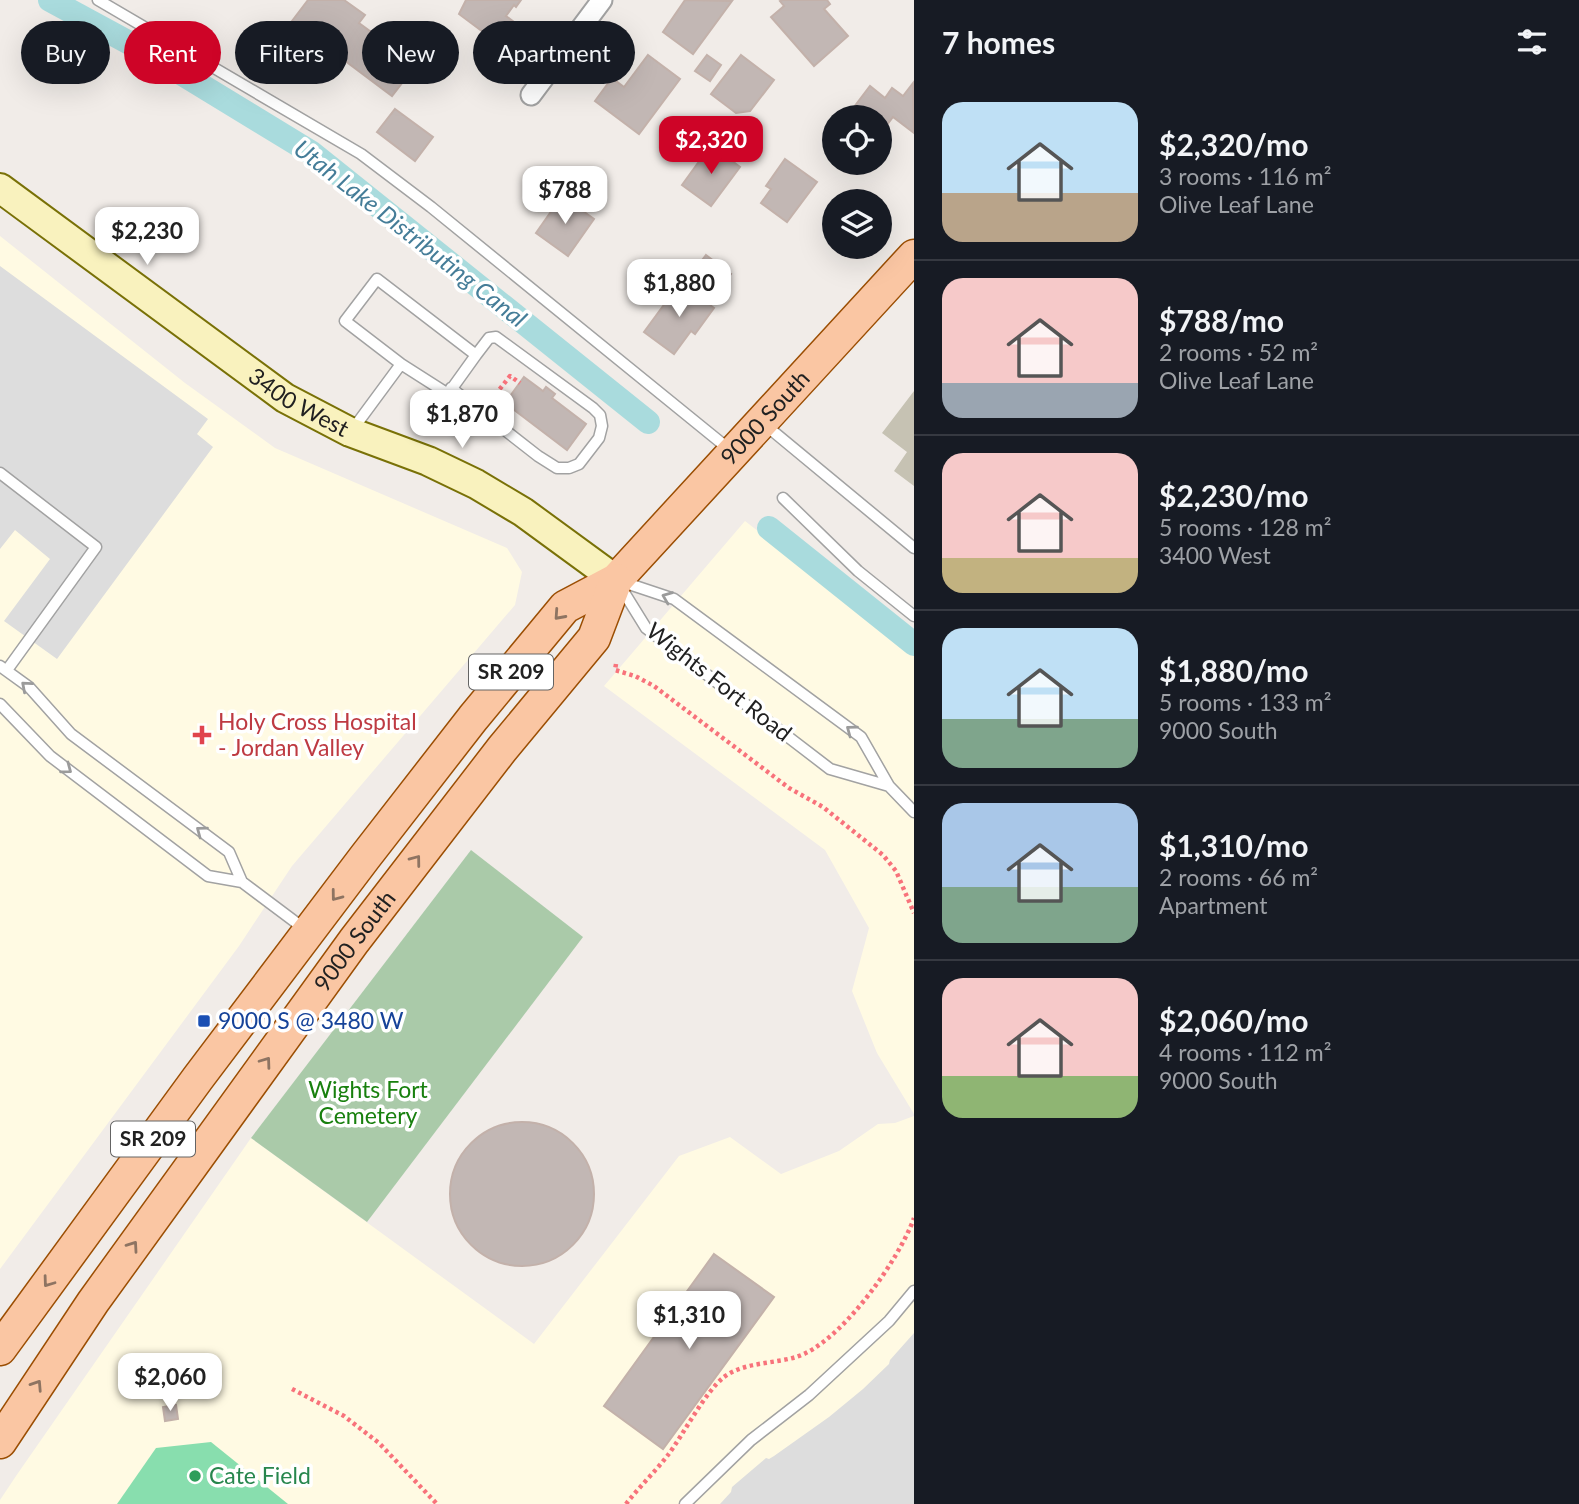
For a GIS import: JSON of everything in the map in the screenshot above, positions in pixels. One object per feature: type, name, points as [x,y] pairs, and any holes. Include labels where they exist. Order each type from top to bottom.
[{"type":"main road","name":"9000 South","points":[[0,1349],[309,932],[464,729],[565,607],[616,580],[914,256]]},
{"type":"main road","name":"9000 South","points":[[0,1442],[93,1302],[354,941],[502,749],[594,638],[616,580]]},
{"type":"street","points":[[531,95],[602,0]]},
{"type":"street","name":"3400 West","points":[[0,188],[265,384],[306,411],[350,432],[428,461],[501,498],[616,580]]},
{"type":"lane","points":[[98,0],[361,154],[431,206],[733,453]]},
{"type":"lane","points":[[451,388],[557,468],[569,468],[579,464],[588,453],[599,438],[602,426],[600,415],[496,337],[489,338],[451,388],[447,394],[401,364],[345,321],[377,279],[476,355]]},
{"type":"lane","points":[[350,432],[401,364]]},
{"type":"lane","points":[[762,422],[914,548]]},
{"type":"lane","points":[[0,473],[96,547],[3,668],[29,687],[71,734],[229,852],[242,882]]},
{"type":"lane","points":[[783,498],[858,570],[914,616]]},
{"type":"lane","name":"Wights Fort Road","points":[[616,580],[646,628],[830,769],[888,786]]},
{"type":"lane","name":"Wights Fort Road","points":[[616,580],[674,599],[861,737],[888,786],[914,812]]},
{"type":"lane","points":[[0,704],[50,756],[208,876],[242,882],[309,932]]},
{"type":"lane","points":[[685,1504],[751,1440],[809,1395],[889,1321],[914,1291]]},
{"type":"path","points":[[486,407],[510,376],[520,383]]},
{"type":"path","points":[[616,664],[615,670],[654,686],[789,788],[823,807],[876,849],[896,871],[914,913]]},
{"type":"path","points":[[626,1504],[666,1457],[724,1377],[769,1361],[794,1358],[828,1338],[873,1290],[908,1234],[914,1218]]},
{"type":"path","points":[[292,1389],[353,1422],[379,1443],[437,1504]]},
{"type":"shaded area","name":"Holy Cross Hospital - Jordan Valley","points":[[0,236],[185,383],[275,448],[507,548],[522,572],[515,605],[292,866],[239,946],[0,1269]]},
{"type":"shaded area","points":[[0,266],[208,419],[197,434],[213,447],[57,659],[4,621],[50,559],[15,530],[0,549]]},
{"type":"shaded area","points":[[914,391],[914,486],[894,471],[907,452],[882,433]]},
{"type":"shaded area","points":[[745,521],[914,652],[914,1114],[877,1053],[852,991],[869,928],[825,850],[604,686]]},
{"type":"shaded area","points":[[914,1116],[914,1504],[0,1504],[16,1476],[251,1138],[534,1344],[679,1156],[730,1137],[781,1174],[839,1151],[878,1124],[895,1123]]},
{"type":"shaded area","points":[[914,1333],[914,1504],[720,1504],[732,1487],[766,1458],[774,1456],[829,1417],[863,1389],[889,1364]]},
{"type":"green space","name":"Wights Fort Cemetery","points":[[471,850],[583,937],[367,1222],[251,1138]]},
{"type":"green space","name":"Cate Field","points":[[211,1442],[288,1504],[117,1504],[156,1448]]},
{"type":"building","points":[[308,0],[344,0],[365,15],[359,23],[362,25],[362,74],[348,63],[348,21],[292,21]]},
{"type":"building","points":[[466,0],[521,0],[506,16],[513,21],[473,21],[473,24],[459,14]]},
{"type":"building","points":[[685,0],[732,1],[693,54],[663,32]]},
{"type":"building","points":[[827,0],[830,4],[824,9],[848,36],[814,66],[771,17],[784,6],[780,1]]},
{"type":"building","points":[[648,55],[680,79],[639,134],[595,101],[608,84],[620,84],[624,87],[626,84],[635,84],[635,72]]},
{"type":"building","points":[[707,55],[721,65],[710,81],[695,71]]},
{"type":"building","points":[[741,55],[774,80],[750,111],[736,113],[711,94]]},
{"type":"building","points":[[913,83],[914,133],[892,118],[892,105],[856,105],[870,86],[885,98],[892,88],[903,96]]},
{"type":"building","points":[[376,84],[401,84],[392,96]]},
{"type":"building","points":[[395,109],[433,137],[415,161],[377,132]]},
{"type":"building","points":[[711,145],[740,167],[711,206],[682,185]]},
{"type":"building","points":[[785,159],[817,182],[787,222],[761,203],[771,189],[766,186]]},
{"type":"building","points":[[562,196],[594,219],[568,256],[536,233]]},
{"type":"building","points":[[706,255],[731,274],[711,300],[686,281]]},
{"type":"building","points":[[680,283],[714,308],[695,334],[691,331],[674,354],[644,332]]},
{"type":"building","points":[[524,377],[543,391],[546,387],[555,394],[552,398],[586,424],[567,450],[505,403]]},
{"type":"building","points":[[522,1122],[550,1127],[573,1143],[589,1166],[594,1194],[589,1222],[573,1245],[550,1261],[522,1266],[494,1261],[471,1245],[455,1222],[450,1194],[455,1166],[471,1143],[494,1127]]},
{"type":"building","points":[[714,1254],[774,1297],[663,1449],[604,1406]]},
{"type":"building","points":[[176,1405],[178,1419],[165,1421],[163,1407]]},
{"type":"waterway","name":"Utah Lake Distributing Canal","points":[[50,0],[148,53],[312,153],[648,422]]},
{"type":"waterway","name":"Utah Lake Distributing Canal","points":[[769,528],[914,644]]},
{"type":"place","name":"Holy Cross Hospital - Jordan Valley","points":[[202,735]]},
{"type":"place","name":"9000 S @ 3480 W","points":[[204,1021]]},
{"type":"place","name":"Cate Field","points":[[195,1476]]}]
